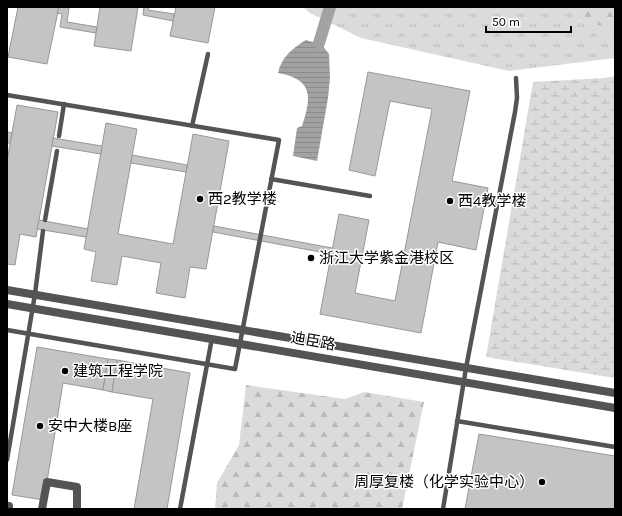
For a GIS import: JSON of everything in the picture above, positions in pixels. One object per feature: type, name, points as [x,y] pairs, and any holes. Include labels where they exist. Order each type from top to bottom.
[{"type":"street","name":"迪臣路","points":[[7,290],[615,394]]},
{"type":"street","name":"迪臣路","points":[[7,304],[454,379],[464,383],[615,408]]},
{"type":"street","points":[[42,509],[47,482],[77,487],[77,509]]},
{"type":"street","points":[[7,506],[9,506],[9,509]]},
{"type":"lane","points":[[192,126],[208,54]]},
{"type":"lane","points":[[443,509],[466,368],[515,112],[517,98],[516,78]]},
{"type":"lane","points":[[7,95],[279,140],[235,369],[7,330]]},
{"type":"lane","points":[[59,136],[64,104]]},
{"type":"lane","points":[[45,220],[57,151]]},
{"type":"lane","points":[[271,179],[370,196]]},
{"type":"lane","points":[[7,460],[43,231]]},
{"type":"lane","points":[[180,509],[212,338]]},
{"type":"lane","points":[[457,421],[615,447]]},
{"type":"green space","points":[[303,7],[572,7],[580,21],[606,27],[615,24],[615,58],[509,71],[361,38],[310,13]]},
{"type":"green space","points":[[572,7],[615,7],[615,24],[606,27],[580,21]]},
{"type":"green space","points":[[615,76],[615,378],[486,357],[533,82]]},
{"type":"green space","points":[[246,385],[345,399],[364,392],[424,402],[402,509],[215,509],[217,483],[239,445]]},
{"type":"shaded area","points":[[306,40],[322,45],[329,54],[330,78],[328,98],[317,161],[293,156],[297,128],[302,126],[305,116],[308,98],[307,91],[304,85],[298,80],[278,73],[282,62],[288,54]]},
{"type":"building","points":[[18,7],[59,7],[47,64],[8,57]]},
{"type":"building","points":[[59,7],[69,8],[67,22],[97,27],[96,33],[60,27],[62,14],[57,13]]},
{"type":"building","points":[[100,7],[138,7],[131,51],[94,46]]},
{"type":"building","points":[[144,7],[149,7],[148,10],[174,14],[173,21],[143,15]]},
{"type":"building","points":[[176,7],[215,7],[208,43],[170,36]]},
{"type":"building","name":"西4教学楼","points":[[368,72],[470,91],[452,181],[488,188],[476,250],[438,242],[421,333],[320,314],[339,214],[369,220],[355,293],[395,301],[432,109],[390,101],[375,176],[349,170]]},
{"type":"building","points":[[17,105],[58,112],[36,237],[20,234],[15,265],[7,264],[7,161]]},
{"type":"building","name":"西2教学楼","points":[[106,123],[137,129],[118,234],[173,244],[193,134],[229,141],[206,269],[190,267],[185,298],[156,293],[161,263],[122,256],[117,285],[91,281],[96,252],[84,249]]},
{"type":"building","points":[[7,132],[12,133],[10,143],[7,143]]},
{"type":"building","points":[[53,138],[102,146],[101,154],[52,146]]},
{"type":"building","points":[[132,155],[187,165],[186,172],[131,163]]},
{"type":"building","points":[[39,220],[88,229],[86,237],[37,229]]},
{"type":"building","points":[[214,226],[332,248],[331,254],[213,232]]},
{"type":"building","name":"安中大楼B座","points":[[37,347],[108,359],[103,390],[63,383],[44,500],[12,495]]},
{"type":"building","points":[[108,359],[117,360],[112,392],[103,390]]},
{"type":"building","points":[[117,360],[190,373],[167,509],[134,509],[153,399],[112,392]]},
{"type":"building","name":"周厚复楼（化学实验中心）","points":[[479,434],[615,456],[615,509],[465,509]]},
{"type":"waterway","points":[[319,43],[330,7]]},
{"type":"place","name":"西2教学楼","points":[[200,199]]},
{"type":"place","name":"西4教学楼","points":[[450,201]]},
{"type":"place","name":"浙江大学紫金港校区","points":[[311,258]]},
{"type":"place","name":"建筑工程学院","points":[[65,371]]},
{"type":"place","name":"安中大楼B座","points":[[40,426]]},
{"type":"place","name":"周厚复楼（化学实验中心）","points":[[542,482]]}]
